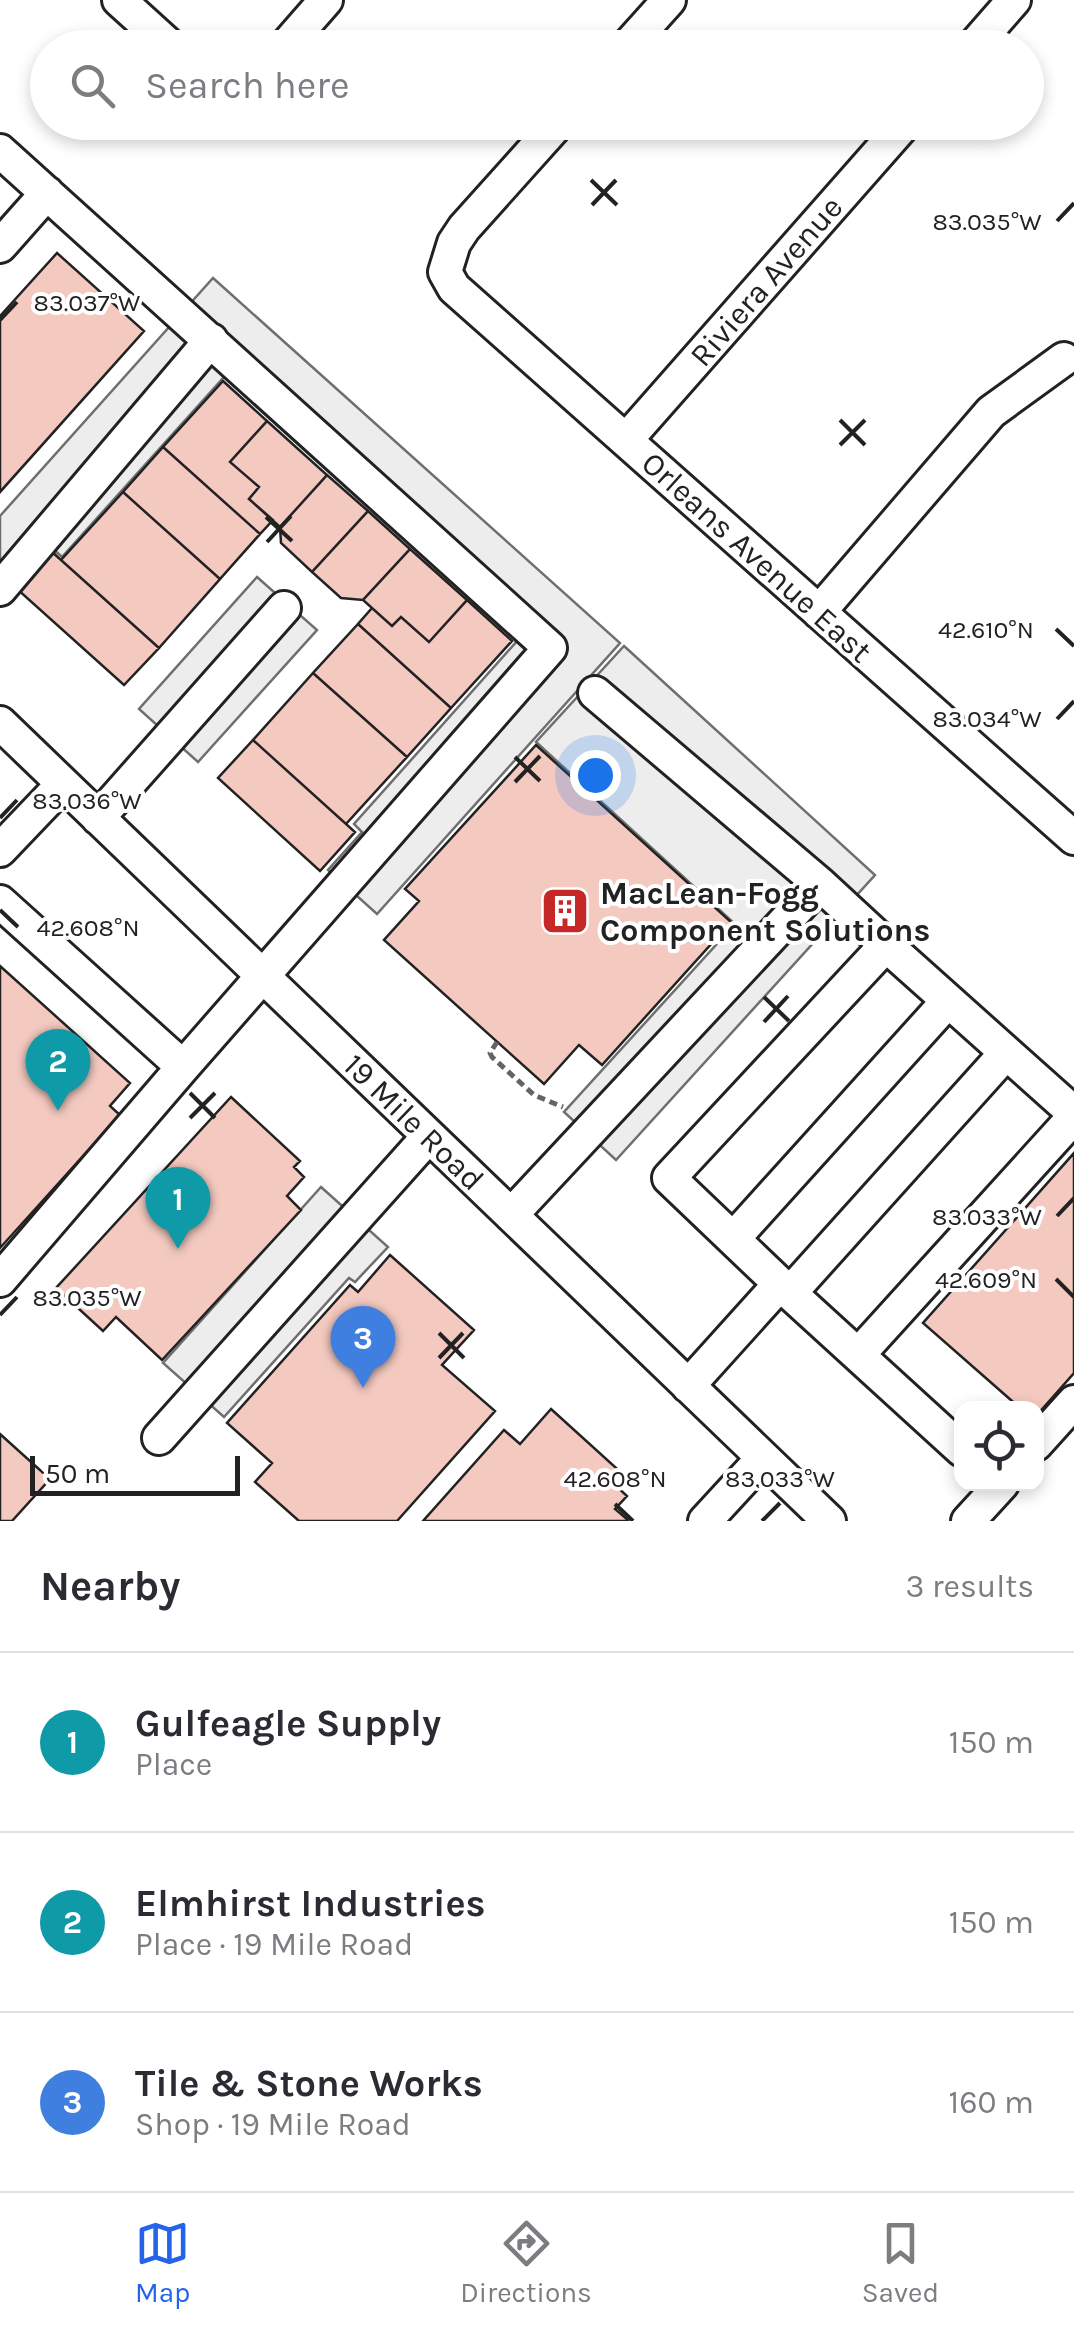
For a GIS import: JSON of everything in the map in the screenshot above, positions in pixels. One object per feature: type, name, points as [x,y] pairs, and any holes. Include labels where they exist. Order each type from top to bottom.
[{"type":"street","points":[[119,0],[152,30]]},
{"type":"street","points":[[300,30],[326,0]]},
{"type":"street","points":[[642,30],[669,0]]},
{"type":"street","points":[[988,30],[1014,0]]},
{"type":"street","name":"Orleans Avenue East","points":[[543,140],[454,243],[446,272],[454,288],[819,612],[1070,827]]},
{"type":"street","name":"Riviera Avenue","points":[[626,440],[890,140]]},
{"type":"street","points":[[0,151],[550,648],[0,1280]]},
{"type":"street","points":[[0,246],[47,192]]},
{"type":"street","points":[[0,590],[210,340]]},
{"type":"street","points":[[819,612],[992,412],[1064,359]]},
{"type":"street","points":[[98,818],[284,608]]},
{"type":"street","points":[[594,693],[820,884],[1074,1115],[858,1355]]},
{"type":"street","name":"19 Mile Road","points":[[0,723],[764,1458],[822,1519]]},
{"type":"street","points":[[0,850],[63,784]]},
{"type":"street","points":[[511,1215],[820,884]]},
{"type":"street","points":[[0,902],[183,1067]]},
{"type":"street","points":[[886,945],[669,1178],[954,1443]]},
{"type":"street","points":[[733,1239],[948,1001]]},
{"type":"street","points":[[688,1386],[1006,1053]]},
{"type":"street","points":[[159,1438],[429,1136]]},
{"type":"street","points":[[1044,1435],[1074,1402]]},
{"type":"street","points":[[705,1521],[764,1458]]},
{"type":"street","points":[[976,1518],[995,1491]]},
{"type":"path","points":[[497,1042],[490,1053],[492,1057],[534,1095],[563,1106]]},
{"type":"shaded area","points":[[213,278],[620,643],[377,914],[328,870],[362,832],[354,824],[518,640],[224,377],[62,557],[51,547],[0,567],[0,516]]},
{"type":"shaded area","points":[[257,577],[317,630],[198,762],[139,709]]},
{"type":"shaded area","points":[[624,646],[875,875],[616,1160],[564,1112],[735,924],[536,742]]},
{"type":"shaded area","points":[[321,1187],[388,1247],[355,1282],[349,1278],[224,1417],[163,1363]]},
{"type":"building","points":[[57,253],[144,331],[0,492],[0,316]]},
{"type":"building","points":[[223,381],[267,421],[230,462],[259,487],[249,499],[273,520],[260,534],[163,447]]},
{"type":"building","points":[[267,421],[327,475],[280,527],[249,499],[259,487],[230,462]]},
{"type":"building","points":[[163,447],[260,534],[220,579],[123,492]]},
{"type":"building","points":[[327,475],[368,511],[312,572],[281,543],[280,527]]},
{"type":"building","points":[[123,492],[220,579],[159,648],[61,560]]},
{"type":"building","points":[[368,511],[410,549],[363,600],[341,598],[312,572]]},
{"type":"building","points":[[410,549],[467,600],[429,642],[401,617],[392,626],[363,600]]},
{"type":"building","points":[[51,551],[159,648],[124,685],[17,589]]},
{"type":"building","points":[[467,600],[512,641],[451,708],[358,624],[372,608],[392,626],[401,617],[429,642]]},
{"type":"building","points":[[358,624],[451,708],[407,757],[313,673]]},
{"type":"building","points":[[313,673],[407,757],[346,824],[253,740]]},
{"type":"building","points":[[253,740],[355,832],[320,871],[218,778]]},
{"type":"building","name":"MacLean-Fogg Component Solutions","points":[[536,745],[731,922],[602,1065],[579,1045],[544,1084],[384,940],[419,901],[405,889]]},
{"type":"building","points":[[0,966],[130,1083],[110,1106],[120,1115],[0,1248]]},
{"type":"building","points":[[231,1097],[300,1161],[294,1167],[304,1177],[287,1196],[301,1210],[162,1360],[116,1317],[103,1331],[56,1288]]},
{"type":"building","points":[[1074,1153],[1074,1373],[1044,1407],[1044,1401],[1012,1401],[923,1323]]},
{"type":"building","points":[[390,1255],[474,1330],[442,1365],[495,1411],[397,1521],[299,1521],[255,1482],[272,1463],[227,1423],[350,1285],[358,1292]]},
{"type":"building","points":[[551,1409],[625,1476],[616,1486],[627,1496],[615,1509],[627,1521],[423,1521],[504,1430],[520,1444]]},
{"type":"building","points":[[0,1434],[50,1479],[12,1521],[0,1521]]},
{"type":"place","name":"MacLean-Fogg Component Solutions","points":[[565,911]]},
{"type":"place","name":"Elmhirst Industries","points":[[58,1111]]},
{"type":"place","name":"Gulfeagle Supply","points":[[178,1249]]},
{"type":"place","name":"Tile & Stone Works","points":[[363,1388]]}]
